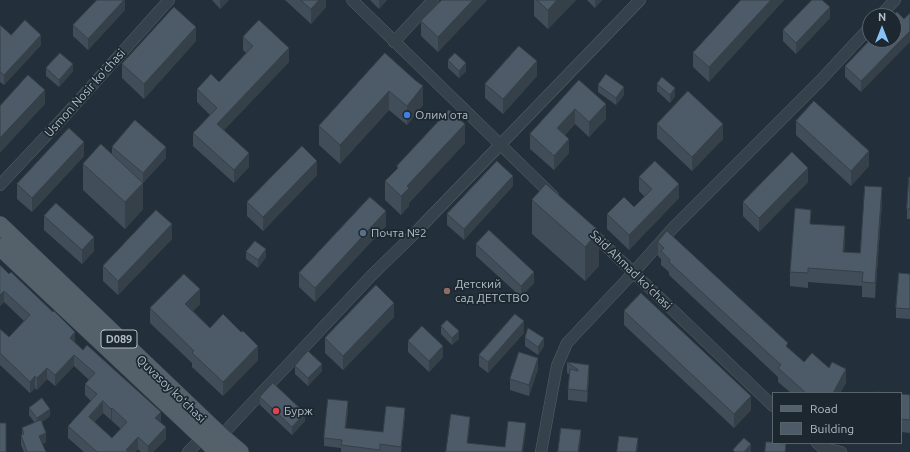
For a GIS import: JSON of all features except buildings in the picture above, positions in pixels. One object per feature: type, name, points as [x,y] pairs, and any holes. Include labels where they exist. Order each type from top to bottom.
[{"type":"main road","name":"Quvasoy koʻchasi","points":[[0,225],[220,444]]},
{"type":"main road","name":"Quvasoy koʻchasi","points":[[0,247],[203,437],[240,452]]},
{"type":"street","name":"Usmon Nosir ko'chasi","points":[[0,185],[169,0]]},
{"type":"street","points":[[352,0],[561,203]]},
{"type":"street","points":[[394,42],[433,0]]},
{"type":"street","points":[[220,444],[371,276],[414,234],[640,0]]},
{"type":"street","points":[[888,8],[895,0]]},
{"type":"street","points":[[541,452],[557,366],[567,343],[673,228],[819,82],[862,36]]},
{"type":"street","name":"Said Ahmad ko'chasi","points":[[583,225],[772,405]]},
{"type":"street","points":[[188,452],[203,437]]},
{"type":"street","points":[[820,448],[841,452]]},
{"type":"place","name":"Олим ота","points":[[407,115]]},
{"type":"place","name":"Почта №2","points":[[363,233]]},
{"type":"place","name":"Детский сад ДЕТСТВО","points":[[447,291]]},
{"type":"place","name":"Бурж","points":[[276,411]]}]
